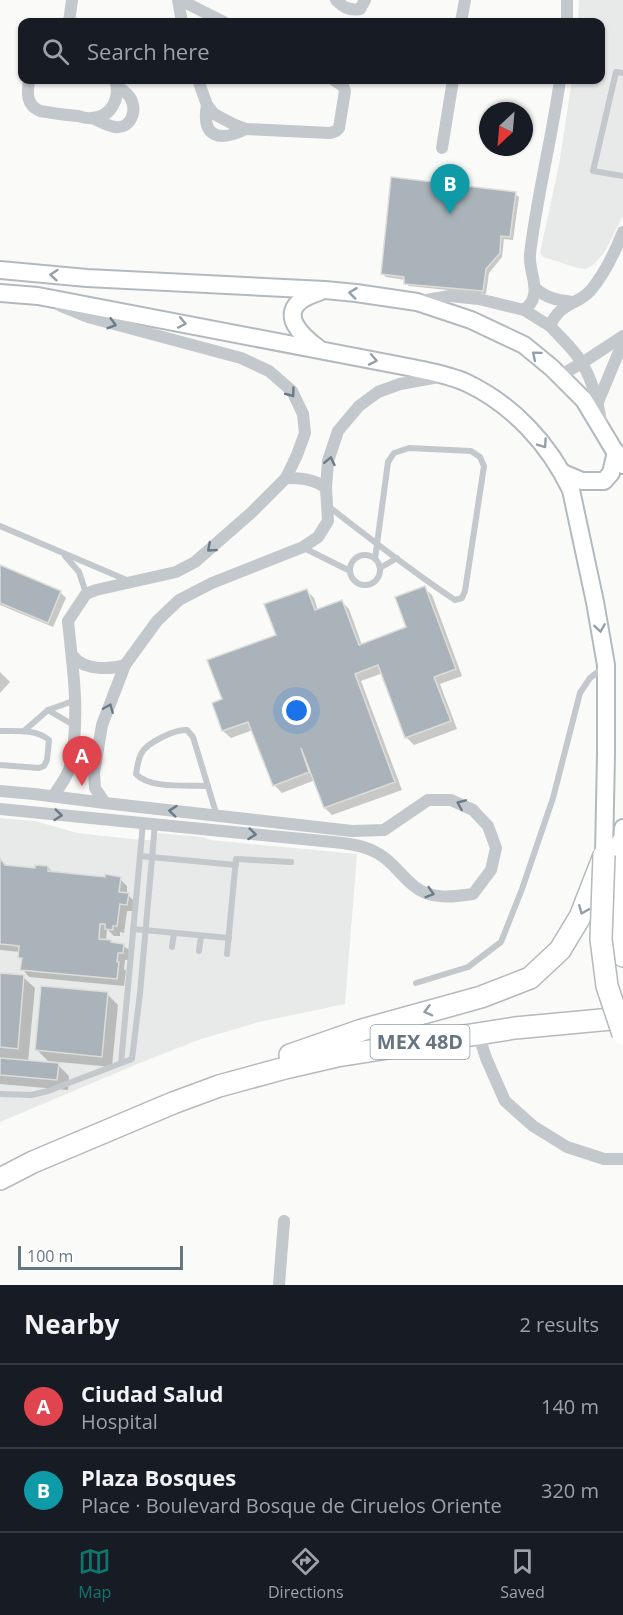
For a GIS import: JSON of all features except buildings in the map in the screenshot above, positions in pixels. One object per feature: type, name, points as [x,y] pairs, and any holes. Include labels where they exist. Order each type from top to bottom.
[{"type":"highway","points":[[618,844],[623,956]]},
{"type":"highway","points":[[618,844],[601,939],[607,986],[623,1034]]},
{"type":"highway","points":[[219,1086],[272,1062],[362,1030],[481,997],[530,978],[560,950],[618,844]]},
{"type":"highway","name":"MEX 48D","points":[[0,1179],[33,1162],[219,1086],[337,1056],[515,1028],[623,1018]]},
{"type":"street","points":[[70,18],[72,0]]},
{"type":"street","points":[[179,0],[181,18]]},
{"type":"street","points":[[179,0],[216,18]]},
{"type":"street","points":[[336,0],[343,7],[352,10],[360,9],[365,0]]},
{"type":"street","points":[[462,18],[465,0]]},
{"type":"street","points":[[567,0],[567,18]]},
{"type":"street","points":[[28,84],[27,93],[32,108],[92,118],[116,127],[125,125],[132,119],[134,110],[131,98],[118,84]]},
{"type":"street","points":[[92,118],[112,108],[116,99],[116,84]]},
{"type":"street","points":[[199,84],[207,105],[205,119],[208,128],[216,135],[226,137],[246,129],[330,133],[336,131],[339,128],[345,91],[340,84]]},
{"type":"street","points":[[442,148],[452,84]]},
{"type":"street","points":[[524,310],[531,305],[535,288],[530,258],[559,84]]},
{"type":"street","points":[[550,326],[561,309],[591,290],[613,256],[623,232]]},
{"type":"street","points":[[0,270],[87,278],[356,292],[417,302],[471,320],[524,345],[559,376],[584,400],[620,459],[604,481],[582,481],[563,473]]},
{"type":"street","points":[[535,288],[556,300],[572,302]]},
{"type":"street","points":[[320,349],[303,337],[292,317],[297,305],[305,298],[325,290]]},
{"type":"street","points":[[0,293],[38,296],[413,368],[466,382],[504,405],[537,436],[563,473],[571,490],[596,602],[606,665],[606,754],[618,844]]},
{"type":"street","points":[[38,296],[88,317],[241,358],[269,371],[292,392],[303,414],[305,433],[286,478],[251,513],[195,562],[176,572],[86,594],[68,621],[76,700],[75,726],[71,765],[64,782],[53,796]]},
{"type":"street","points":[[417,302],[450,296],[479,299],[524,310],[550,326],[582,363],[597,402],[602,429]]},
{"type":"street","points":[[559,376],[623,336]]},
{"type":"street","points":[[597,402],[623,342]]},
{"type":"street","points":[[105,803],[95,788],[94,773],[102,725],[125,665],[157,621],[179,600],[212,583],[303,547],[318,537],[328,521],[326,488],[328,461],[338,430],[359,406],[378,392],[400,384],[444,376]]},
{"type":"street","points":[[286,478],[303,478],[326,488]]},
{"type":"street","points":[[73,656],[77,661],[96,667],[125,665]]},
{"type":"street","points":[[0,791],[369,832],[384,831],[428,800],[451,800],[474,810],[488,826],[496,848],[491,870],[473,894],[451,898],[429,895],[414,887],[399,870],[367,847],[0,809]]},
{"type":"street","points":[[478,1033],[505,1101],[533,1126],[567,1147],[604,1159],[623,1159]]},
{"type":"street","points":[[279,1285],[284,1221]]},
{"type":"lane","points":[[623,73],[616,72],[593,171],[623,176]]},
{"type":"lane","points":[[327,506],[376,544],[431,584],[455,600],[462,598],[465,591],[484,466],[480,457],[471,451],[409,448],[394,453],[388,462],[376,544],[375,559]]},
{"type":"lane","points":[[0,526],[132,582]]},
{"type":"lane","points":[[303,547],[350,571]]},
{"type":"lane","points":[[62,554],[79,572],[86,594]]},
{"type":"lane","points":[[361,555],[371,556],[380,568],[380,573],[374,582],[364,585],[354,580],[350,571],[352,561],[361,555]]},
{"type":"lane","points":[[380,568],[397,558]]},
{"type":"lane","points":[[416,982],[468,967],[501,942],[553,798],[580,693],[590,678],[606,665]]},
{"type":"lane","points":[[24,731],[48,710],[76,700]]},
{"type":"lane","points":[[48,710],[75,726]]},
{"type":"lane","points":[[208,786],[153,783],[141,779],[136,774],[141,754],[147,746],[179,730],[187,730],[193,737],[208,786],[217,816]]},
{"type":"lane","points":[[0,731],[24,731],[39,734],[49,740],[47,760],[44,766],[39,768],[0,765]]},
{"type":"lane","points":[[121,1063],[140,856],[149,824]]},
{"type":"lane","points":[[0,1094],[31,1095],[48,1091],[132,1059],[153,856],[149,824]]},
{"type":"lane","points":[[140,856],[236,865]]},
{"type":"lane","points":[[228,954],[236,859],[291,862]]},
{"type":"lane","points":[[133,929],[229,938]]},
{"type":"lane","points":[[172,947],[174,933]]},
{"type":"lane","points":[[199,951],[201,936]]},
{"type":"lane","points":[[127,992],[140,993]]},
{"type":"shaded area","points":[[579,0],[623,0],[623,216],[604,253],[592,266],[585,269],[543,257],[540,253],[559,165],[571,84],[605,84],[605,18],[578,18]]},
{"type":"shaded area","points":[[0,818],[35,821],[77,833],[141,840],[156,840],[158,833],[357,854],[345,1004],[259,1022],[201,1039],[0,1122]]},
{"type":"place","name":"Plaza Bosques","points":[[450,214]]},
{"type":"place","name":"Ciudad Salud","points":[[82,786]]}]
